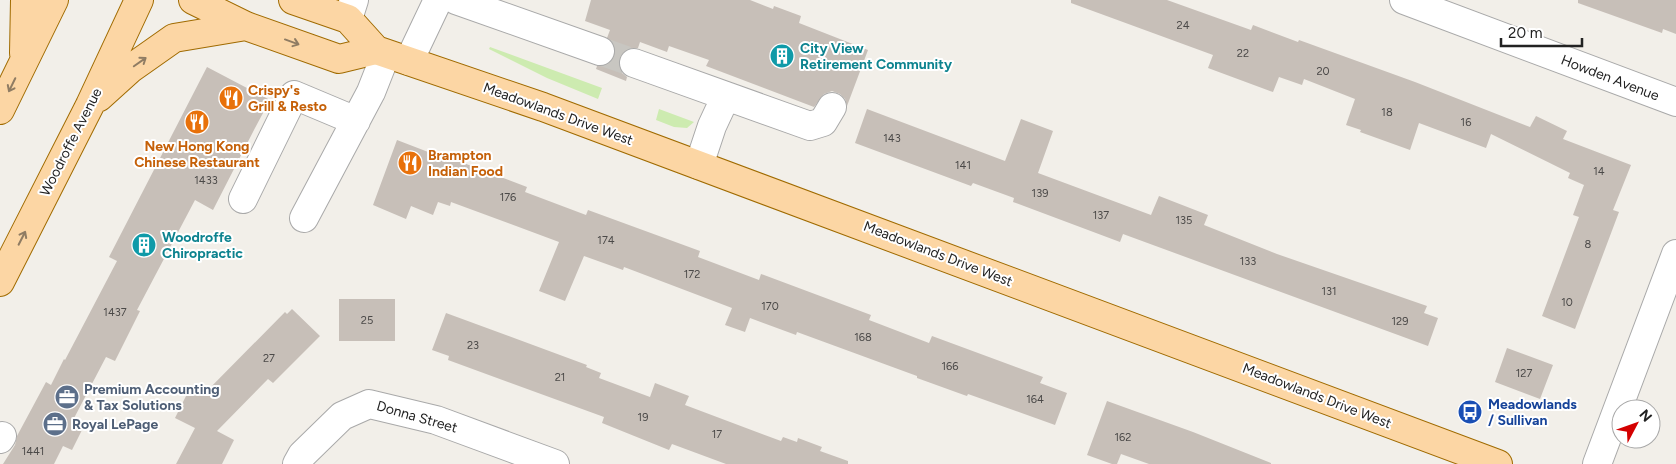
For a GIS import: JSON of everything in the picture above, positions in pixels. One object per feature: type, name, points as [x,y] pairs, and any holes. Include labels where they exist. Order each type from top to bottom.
[{"type":"main road","points":[[24,0],[24,60]]},
{"type":"main road","points":[[0,110],[54,0]]},
{"type":"main road","name":"Woodroffe Avenue","points":[[0,282],[90,105],[139,0]]},
{"type":"main road","points":[[193,0],[246,26],[339,59],[390,55]]},
{"type":"main road","name":"Meadowlands Drive West","points":[[292,0],[351,10],[390,55],[543,107],[1498,464]]},
{"type":"main road","points":[[90,105],[130,69],[174,38],[246,26]]},
{"type":"street","points":[[304,218],[390,55],[438,0]]},
{"type":"street","points":[[456,0],[600,51]]},
{"type":"street","name":"Howden Avenue","points":[[1404,0],[1676,102]]},
{"type":"street","points":[[634,63],[810,126],[823,122],[832,107]]},
{"type":"street","points":[[243,199],[294,95],[356,121]]},
{"type":"street","points":[[699,165],[712,126],[726,96]]},
{"type":"street","points":[[1597,464],[1676,254]]},
{"type":"street","name":"Donna Street","points":[[297,464],[302,455],[342,416],[369,404],[436,420],[555,464]]},
{"type":"green space","points":[[490,47],[602,88],[598,99],[547,78],[489,49]]},
{"type":"green space","points":[[659,109],[694,122],[687,128],[674,127],[656,120]]},
{"type":"building","name":"City View Retirement Community","points":[[591,0],[750,0],[773,9],[774,6],[801,16],[799,23],[868,50],[847,106],[845,99],[840,94],[832,91],[824,94],[814,107],[706,66],[709,60],[669,46],[667,52],[640,42],[638,48],[624,51],[620,57],[619,66],[622,73],[627,77],[626,81],[596,69],[597,66],[610,63],[615,57],[615,49],[612,41],[607,38],[610,30],[585,21]]},
{"type":"building","points":[[1071,0],[1167,0],[1251,30],[1253,25],[1415,82],[1530,127],[1536,116],[1567,131],[1563,139],[1631,165],[1613,210],[1619,212],[1575,329],[1542,316],[1579,217],[1573,215],[1584,185],[1568,178],[1570,173],[1491,134],[1486,148],[1419,123],[1410,150],[1346,125],[1355,99],[1304,79],[1302,85],[1279,77],[1273,92],[1208,68],[1213,55],[1071,3]]},
{"type":"building","points":[[1578,0],[1676,0],[1676,34],[1663,29],[1662,33],[1578,3]]},
{"type":"building","points":[[207,67],[270,100],[213,210],[195,200],[137,310],[140,311],[115,361],[106,357],[72,422],[83,428],[72,450],[63,446],[54,464],[3,464],[15,445],[17,436],[46,382],[51,385],[117,261],[109,257]]},
{"type":"building","points":[[867,109],[1005,161],[1021,119],[1053,131],[1038,173],[1151,215],[1159,196],[1208,215],[1204,225],[1277,254],[1427,306],[1424,313],[1438,318],[1428,346],[1123,234],[1120,242],[1013,202],[1014,198],[973,183],[971,186],[855,143]]},
{"type":"building","points":[[397,140],[527,187],[525,192],[586,215],[588,210],[700,251],[698,257],[759,280],[761,274],[871,315],[869,320],[929,343],[932,336],[1043,377],[1040,383],[1067,393],[1055,425],[968,394],[967,396],[964,395],[797,332],[796,335],[750,318],[745,332],[725,325],[732,308],[624,267],[623,270],[584,256],[565,301],[539,291],[559,242],[451,202],[450,206],[438,202],[433,215],[411,206],[406,219],[373,205]]},
{"type":"building","points":[[339,299],[395,299],[395,341],[339,341]]},
{"type":"building","points":[[292,309],[320,336],[273,383],[268,379],[217,431],[234,440],[222,464],[176,464],[195,428],[175,418],[190,388],[203,395],[285,312],[287,314]]},
{"type":"building","points":[[446,313],[587,365],[586,367],[601,373],[599,378],[650,397],[655,383],[689,396],[685,405],[781,441],[783,437],[797,442],[798,438],[822,447],[820,451],[848,461],[848,464],[726,464],[672,444],[669,450],[602,423],[604,417],[448,360],[449,356],[432,350]]},
{"type":"building","points":[[1507,348],[1553,365],[1540,399],[1495,382]]},
{"type":"building","points":[[1107,401],[1193,432],[1271,464],[1149,464],[1121,454],[1117,464],[1112,464],[1087,455]]},
{"type":"tunnel","points":[[600,51],[634,63]]},
{"type":"place","name":"City View Retirement Community","points":[[782,56]]},
{"type":"place","name":"Crispy's Grill & Resto","points":[[231,98]]},
{"type":"place","name":"New Hong Kong Chinese Restaurant","points":[[197,122]]},
{"type":"place","name":"Brampton Indian Food","points":[[410,163]]},
{"type":"place","name":"Woodroffe Chiropractic","points":[[144,245]]},
{"type":"place","name":"Premium Accounting & Tax Solutions","points":[[67,397]]},
{"type":"place","name":"Meadowlands / Sullivan","points":[[1470,412]]},
{"type":"place","name":"Royal LePage","points":[[55,424]]}]
